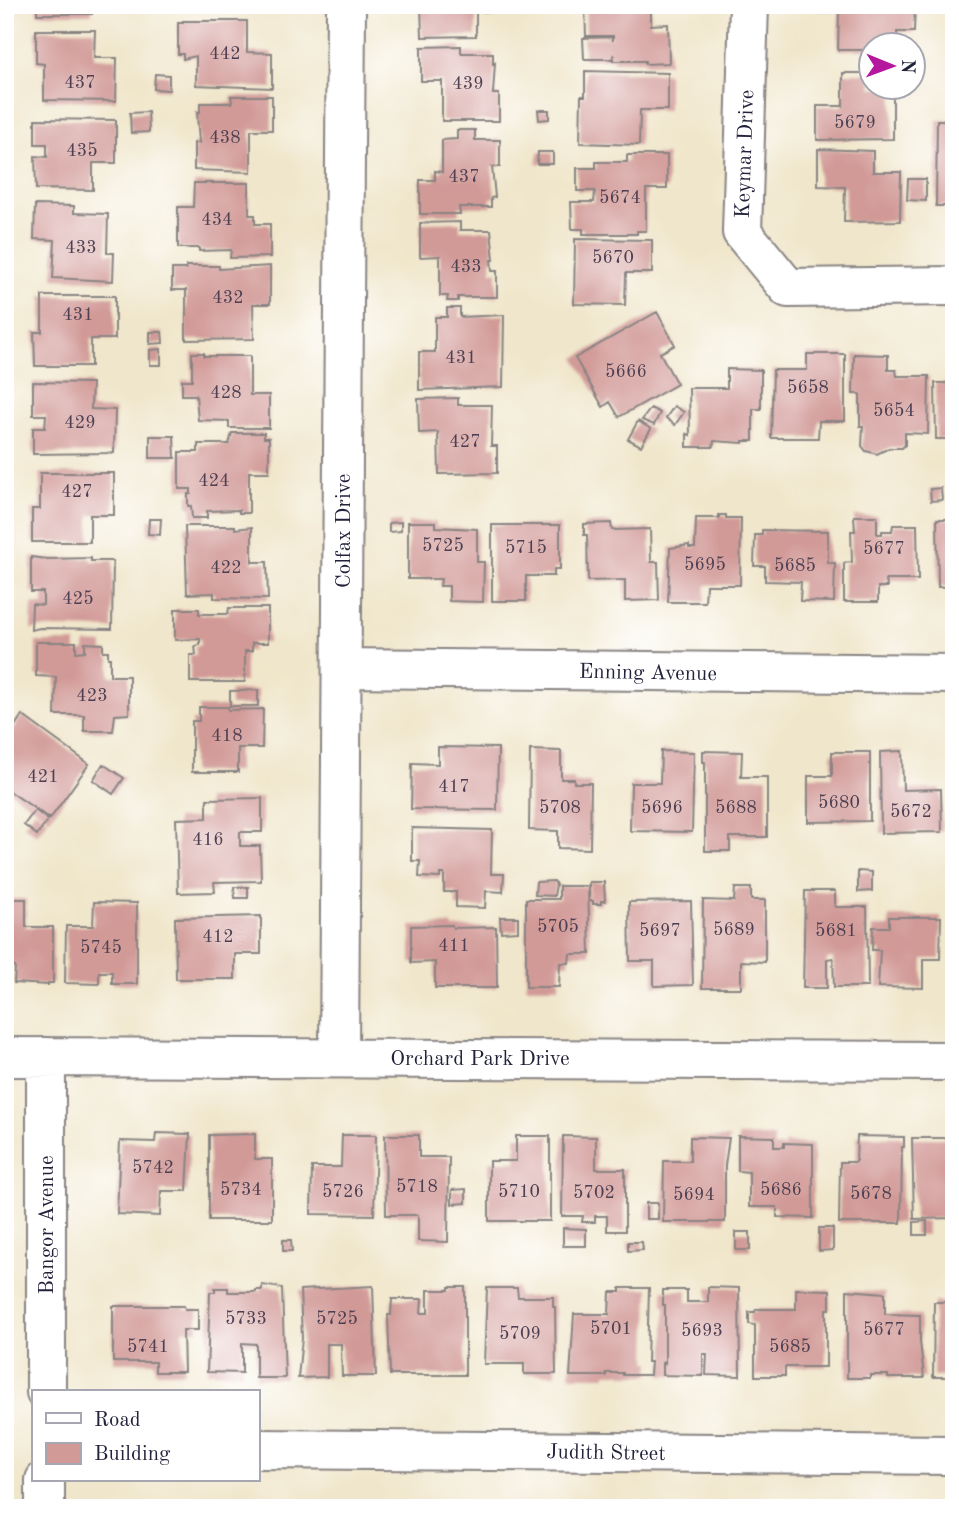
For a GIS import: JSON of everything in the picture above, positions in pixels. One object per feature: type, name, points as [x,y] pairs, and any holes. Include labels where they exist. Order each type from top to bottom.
[{"type":"street","name":"Colfax Drive","points":[[339,1057],[346,5]]},
{"type":"street","name":"Keymar Drive","points":[[749,5],[742,232],[788,288],[954,286]]},
{"type":"street","name":"Enning Avenue","points":[[342,668],[954,674]]},
{"type":"street","name":"Orchard Park Drive","points":[[5,1057],[954,1061]]},
{"type":"street","name":"Bangor Avenue","points":[[46,1057],[46,1390]]},
{"type":"street","name":"Judith Street","points":[[259,1448],[954,1455]]},
{"type":"street","points":[[45,1482],[45,1508]]},
{"type":"building","points":[[37,5],[92,5],[92,14],[37,14]]},
{"type":"building","points":[[421,5],[506,5],[506,11],[476,12],[476,36],[422,37]]},
{"type":"building","points":[[585,5],[651,5],[651,25],[668,24],[669,63],[613,61],[614,54],[612,59],[584,59],[583,38],[612,37],[613,41],[613,36],[586,36]]},
{"type":"building","points":[[818,5],[915,5],[914,32],[858,32],[858,50],[838,50],[839,11],[818,11]]},
{"type":"building","points":[[247,21],[247,52],[272,53],[272,88],[196,85],[196,56],[183,59],[183,54],[178,54],[178,23]]},
{"type":"building","points":[[36,30],[95,30],[94,58],[117,58],[116,101],[44,100],[44,64],[36,63]]},
{"type":"building","points":[[461,46],[461,53],[493,53],[493,94],[499,94],[499,121],[442,121],[442,81],[421,81],[421,47]]},
{"type":"building","points":[[585,71],[668,73],[668,110],[640,110],[639,145],[580,143],[581,96],[585,96]]},
{"type":"building","points":[[843,73],[858,73],[858,102],[893,102],[893,139],[817,140],[817,106],[843,106]]},
{"type":"building","points":[[155,74],[169,75],[169,90],[154,89]]},
{"type":"building","points":[[231,96],[272,96],[272,130],[251,130],[251,172],[194,170],[194,143],[199,143],[197,112],[200,112],[200,103],[232,103]]},
{"type":"building","points":[[538,110],[549,110],[549,119],[539,120]]},
{"type":"building","points":[[148,112],[149,132],[131,133],[130,113]]},
{"type":"building","points":[[35,119],[116,120],[116,163],[93,163],[93,190],[36,189],[35,156],[47,157],[47,144],[35,144]]},
{"type":"building","points":[[937,120],[954,120],[954,206],[936,206]]},
{"type":"building","points":[[457,130],[475,130],[475,140],[500,140],[500,167],[492,167],[495,197],[491,198],[491,207],[459,207],[460,214],[420,214],[420,180],[435,180],[435,171],[442,172],[442,140],[457,139]]},
{"type":"building","points":[[818,149],[873,151],[873,172],[901,172],[900,221],[844,222],[845,187],[818,186]]},
{"type":"building","points":[[538,152],[553,152],[553,164],[537,164]]},
{"type":"building","points":[[627,155],[667,155],[667,189],[646,189],[646,231],[637,231],[637,234],[583,234],[583,229],[572,229],[571,202],[594,202],[595,191],[577,191],[577,168],[596,168],[596,162],[627,162]]},
{"type":"building","points":[[908,179],[926,179],[926,201],[907,200]]},
{"type":"building","points":[[194,183],[249,183],[249,215],[255,215],[255,224],[270,224],[270,257],[230,258],[231,250],[199,251],[199,248],[178,248],[178,207],[193,207]]},
{"type":"building","points":[[35,205],[74,206],[74,213],[108,214],[107,253],[114,253],[113,281],[53,278],[55,240],[34,239]]},
{"type":"building","points":[[460,222],[460,230],[491,230],[494,260],[491,260],[492,271],[497,271],[497,297],[458,297],[458,301],[447,301],[448,296],[440,296],[440,256],[420,257],[420,223]]},
{"type":"building","points":[[575,239],[652,240],[652,273],[626,273],[625,305],[574,304]]},
{"type":"building","points":[[186,266],[219,266],[219,269],[270,266],[270,304],[253,304],[254,339],[186,340],[186,290],[172,290],[172,269],[186,269]]},
{"type":"building","points":[[42,296],[115,296],[115,339],[91,339],[91,366],[35,366],[34,332],[42,332]]},
{"type":"building","points":[[447,308],[460,308],[460,317],[504,315],[503,387],[419,390],[419,352],[435,352],[435,317],[447,317]]},
{"type":"building","points":[[657,312],[675,345],[660,353],[677,384],[619,417],[610,402],[603,407],[575,358]]},
{"type":"building","points":[[150,332],[162,332],[163,343],[150,344]]},
{"type":"building","points":[[161,349],[161,365],[150,365],[150,350]]},
{"type":"building","points":[[192,353],[204,353],[204,356],[250,356],[250,395],[269,395],[269,428],[229,428],[229,421],[198,420],[196,395],[182,395],[182,380],[192,380]]},
{"type":"building","points":[[807,354],[845,354],[845,421],[819,421],[818,438],[771,438],[773,370],[807,370]]},
{"type":"building","points":[[854,354],[888,355],[888,370],[896,370],[897,376],[929,376],[928,434],[905,433],[905,445],[902,448],[889,448],[877,454],[866,451],[862,446],[860,394],[853,394]]},
{"type":"building","points":[[727,369],[761,370],[761,409],[753,409],[753,441],[714,441],[713,447],[687,447],[687,434],[690,435],[689,388],[727,388]]},
{"type":"building","points":[[33,382],[92,383],[91,409],[115,410],[114,453],[33,454],[33,428],[45,428],[46,415],[33,415]]},
{"type":"building","points":[[935,383],[954,383],[954,439],[936,439]]},
{"type":"building","points":[[458,398],[458,405],[492,405],[491,446],[497,446],[497,473],[439,474],[438,432],[419,433],[418,399]]},
{"type":"building","points":[[674,406],[684,412],[675,425],[666,418]]},
{"type":"building","points":[[651,408],[660,413],[654,425],[642,420]]},
{"type":"building","points":[[638,421],[651,429],[641,446],[628,439]]},
{"type":"building","points":[[232,433],[264,433],[264,438],[269,438],[269,472],[249,472],[249,513],[239,513],[239,510],[207,511],[207,518],[192,518],[191,506],[188,506],[191,489],[179,489],[179,452],[198,452],[198,444],[229,444]]},
{"type":"building","points":[[150,436],[174,436],[175,458],[150,458]]},
{"type":"building","points":[[40,473],[114,473],[114,515],[90,515],[90,542],[32,542],[32,509],[40,509]]},
{"type":"building","points":[[941,488],[942,500],[931,501],[930,489]]},
{"type":"building","points":[[719,515],[741,518],[740,585],[706,585],[705,602],[668,602],[670,548],[689,545],[689,548],[695,548],[696,518],[719,518]]},
{"type":"building","points":[[854,516],[877,516],[877,534],[892,531],[893,525],[917,525],[918,580],[886,580],[887,587],[878,587],[878,602],[844,602],[844,563],[852,562],[851,531],[855,531]]},
{"type":"building","points":[[149,519],[161,519],[160,535],[148,534]]},
{"type":"building","points":[[937,519],[954,519],[954,587],[938,587]]},
{"type":"building","points":[[401,522],[401,531],[389,532],[389,523]]},
{"type":"building","points":[[408,522],[436,522],[436,527],[477,529],[477,562],[484,562],[483,602],[449,601],[449,586],[440,586],[441,579],[408,579]]},
{"type":"building","points":[[611,523],[612,530],[650,529],[651,562],[658,562],[659,600],[625,601],[625,580],[588,581],[587,535],[584,535],[584,524]]},
{"type":"building","points":[[492,525],[560,525],[560,569],[554,569],[554,576],[526,576],[526,601],[492,601]]},
{"type":"building","points":[[185,526],[235,526],[235,529],[252,527],[252,562],[267,562],[268,599],[214,598],[214,593],[187,594]]},
{"type":"building","points":[[762,530],[828,531],[828,563],[835,563],[834,602],[800,601],[801,582],[765,581],[765,566],[754,566],[755,535],[762,535]]},
{"type":"building","points":[[31,557],[113,561],[112,629],[31,630],[32,604],[43,605],[43,592],[31,592]]},
{"type":"building","points":[[229,608],[268,608],[268,643],[252,643],[252,651],[245,651],[245,682],[190,682],[190,655],[196,655],[195,646],[200,645],[200,639],[175,640],[175,609],[199,609],[199,614],[228,614]]},
{"type":"building","points":[[36,642],[76,642],[76,652],[85,651],[85,643],[103,644],[103,651],[108,651],[110,658],[110,676],[129,676],[129,714],[115,715],[113,731],[84,731],[84,715],[55,715],[56,677],[36,676]]},
{"type":"building","points":[[258,690],[258,706],[230,706],[230,691]]},
{"type":"building","points":[[199,707],[263,709],[262,748],[238,748],[238,772],[192,772],[192,721],[199,721]]},
{"type":"building","points":[[22,715],[89,764],[50,819],[5,788],[5,754],[9,749],[5,747],[5,741]]},
{"type":"building","points":[[438,747],[498,748],[497,810],[411,809],[412,763],[438,764]]},
{"type":"building","points":[[530,750],[561,751],[561,779],[574,779],[574,783],[591,783],[590,849],[558,848],[558,831],[529,830]]},
{"type":"building","points":[[661,751],[694,752],[692,832],[630,831],[631,783],[660,783]]},
{"type":"building","points":[[703,751],[742,752],[741,777],[767,777],[767,837],[730,837],[730,851],[705,851]]},
{"type":"building","points":[[902,751],[903,790],[941,789],[942,832],[881,833],[880,752]]},
{"type":"building","points":[[832,752],[870,752],[870,821],[808,822],[808,776],[832,776]]},
{"type":"building","points":[[103,764],[124,778],[113,794],[93,780]]},
{"type":"building","points":[[262,798],[262,832],[240,832],[240,846],[260,846],[261,881],[214,882],[215,892],[178,893],[176,819],[207,818],[207,799]]},
{"type":"building","points":[[35,810],[48,820],[37,835],[24,825]]},
{"type":"building","points":[[412,828],[492,830],[491,874],[504,874],[503,892],[486,891],[485,908],[456,907],[456,892],[444,892],[444,874],[440,874],[440,878],[419,877],[420,861],[412,861]]},
{"type":"building","points":[[858,871],[872,872],[872,891],[858,892]]},
{"type":"building","points":[[554,881],[554,896],[535,895],[536,882]]},
{"type":"building","points":[[589,882],[604,882],[605,901],[601,901],[601,904],[589,901]]},
{"type":"building","points":[[559,886],[588,886],[590,954],[570,954],[569,963],[560,963],[559,987],[526,987],[526,899],[559,899]]},
{"type":"building","points":[[234,887],[248,887],[248,898],[235,898]]},
{"type":"building","points":[[735,888],[751,888],[751,900],[765,900],[765,962],[741,961],[741,988],[702,988],[703,900],[734,901]]},
{"type":"building","points":[[805,891],[835,891],[835,907],[867,907],[868,987],[834,987],[833,958],[827,959],[827,988],[803,988]]},
{"type":"building","points":[[5,899],[26,899],[26,927],[53,927],[53,983],[14,983],[15,967],[5,967]]},
{"type":"building","points":[[691,901],[693,985],[654,986],[654,961],[630,961],[629,902]]},
{"type":"building","points":[[94,902],[137,903],[137,984],[112,984],[112,972],[99,972],[99,984],[65,983],[66,926],[93,926]]},
{"type":"building","points":[[261,916],[261,954],[235,954],[235,979],[176,979],[175,918]]},
{"type":"building","points":[[500,917],[518,917],[518,931],[501,932]]},
{"type":"building","points":[[889,917],[941,917],[940,959],[923,959],[923,988],[878,987],[880,950],[872,950],[873,927],[889,927]]},
{"type":"building","points":[[452,925],[453,928],[496,927],[497,988],[435,988],[435,962],[411,963],[411,926]]},
{"type":"building","points":[[156,1133],[190,1134],[187,1191],[161,1191],[160,1216],[117,1214],[120,1141],[155,1142]]},
{"type":"building","points":[[255,1134],[255,1159],[272,1159],[272,1220],[209,1220],[209,1135]]},
{"type":"building","points":[[342,1135],[376,1135],[374,1215],[311,1214],[312,1167],[341,1167]]},
{"type":"building","points":[[385,1135],[419,1135],[419,1157],[449,1157],[448,1242],[418,1241],[418,1215],[386,1215]]},
{"type":"building","points":[[516,1136],[550,1136],[550,1221],[489,1221],[489,1161],[516,1161]]},
{"type":"building","points":[[563,1136],[596,1137],[596,1169],[625,1169],[625,1231],[607,1231],[607,1216],[595,1216],[595,1222],[582,1222],[583,1216],[562,1216]]},
{"type":"building","points":[[738,1136],[774,1137],[774,1147],[784,1147],[784,1143],[813,1144],[813,1218],[777,1217],[777,1207],[749,1207],[749,1172],[738,1171]]},
{"type":"building","points":[[857,1136],[904,1137],[901,1223],[839,1223],[840,1162],[856,1162]]},
{"type":"building","points":[[690,1137],[729,1138],[725,1165],[725,1222],[663,1222],[664,1161],[690,1161]]},
{"type":"building","points":[[912,1138],[954,1138],[954,1218],[914,1219]]},
{"type":"building","points":[[466,1189],[466,1203],[452,1204],[452,1190]]},
{"type":"building","points":[[646,1203],[658,1203],[658,1219],[646,1219]]},
{"type":"building","points":[[927,1221],[927,1235],[914,1235],[914,1222]]},
{"type":"building","points":[[563,1228],[586,1229],[586,1246],[563,1246]]},
{"type":"building","points":[[819,1228],[833,1228],[833,1250],[819,1251]]},
{"type":"building","points":[[736,1232],[750,1232],[750,1250],[736,1250]]},
{"type":"building","points":[[283,1240],[291,1240],[292,1251],[283,1251]]},
{"type":"building","points":[[628,1242],[642,1242],[643,1250],[628,1251]]},
{"type":"building","points":[[262,1285],[282,1288],[285,1378],[256,1378],[256,1344],[242,1343],[242,1373],[207,1372],[210,1292],[215,1292],[215,1288],[228,1288],[228,1292],[256,1292],[262,1290]]},
{"type":"building","points":[[373,1286],[376,1376],[342,1376],[341,1344],[327,1344],[327,1377],[298,1378],[302,1338],[300,1290]]},
{"type":"building","points":[[449,1287],[465,1287],[465,1375],[390,1375],[388,1315],[391,1315],[392,1299],[422,1299],[421,1313],[428,1313],[428,1290],[449,1290]]},
{"type":"building","points":[[708,1287],[739,1288],[740,1376],[706,1375],[707,1354],[703,1354],[703,1376],[662,1375],[662,1363],[665,1364],[663,1290],[687,1290],[687,1302],[708,1302]]},
{"type":"building","points":[[487,1288],[517,1288],[518,1297],[553,1297],[556,1374],[524,1374],[524,1364],[484,1364]]},
{"type":"building","points":[[620,1288],[649,1288],[647,1362],[651,1362],[650,1375],[606,1373],[606,1376],[570,1376],[574,1314],[609,1314],[610,1292],[620,1292]]},
{"type":"building","points":[[796,1289],[830,1290],[830,1309],[826,1309],[826,1367],[785,1367],[785,1376],[755,1376],[755,1325],[749,1324],[749,1312],[755,1312],[756,1309],[796,1309]]},
{"type":"building","points":[[847,1290],[885,1293],[885,1314],[920,1315],[924,1378],[870,1375],[870,1378],[847,1378]]},
{"type":"building","points":[[934,1302],[954,1302],[954,1377],[933,1377]]},
{"type":"building","points":[[113,1306],[184,1306],[185,1309],[198,1309],[198,1330],[183,1330],[184,1372],[155,1372],[155,1362],[113,1362]]}]
